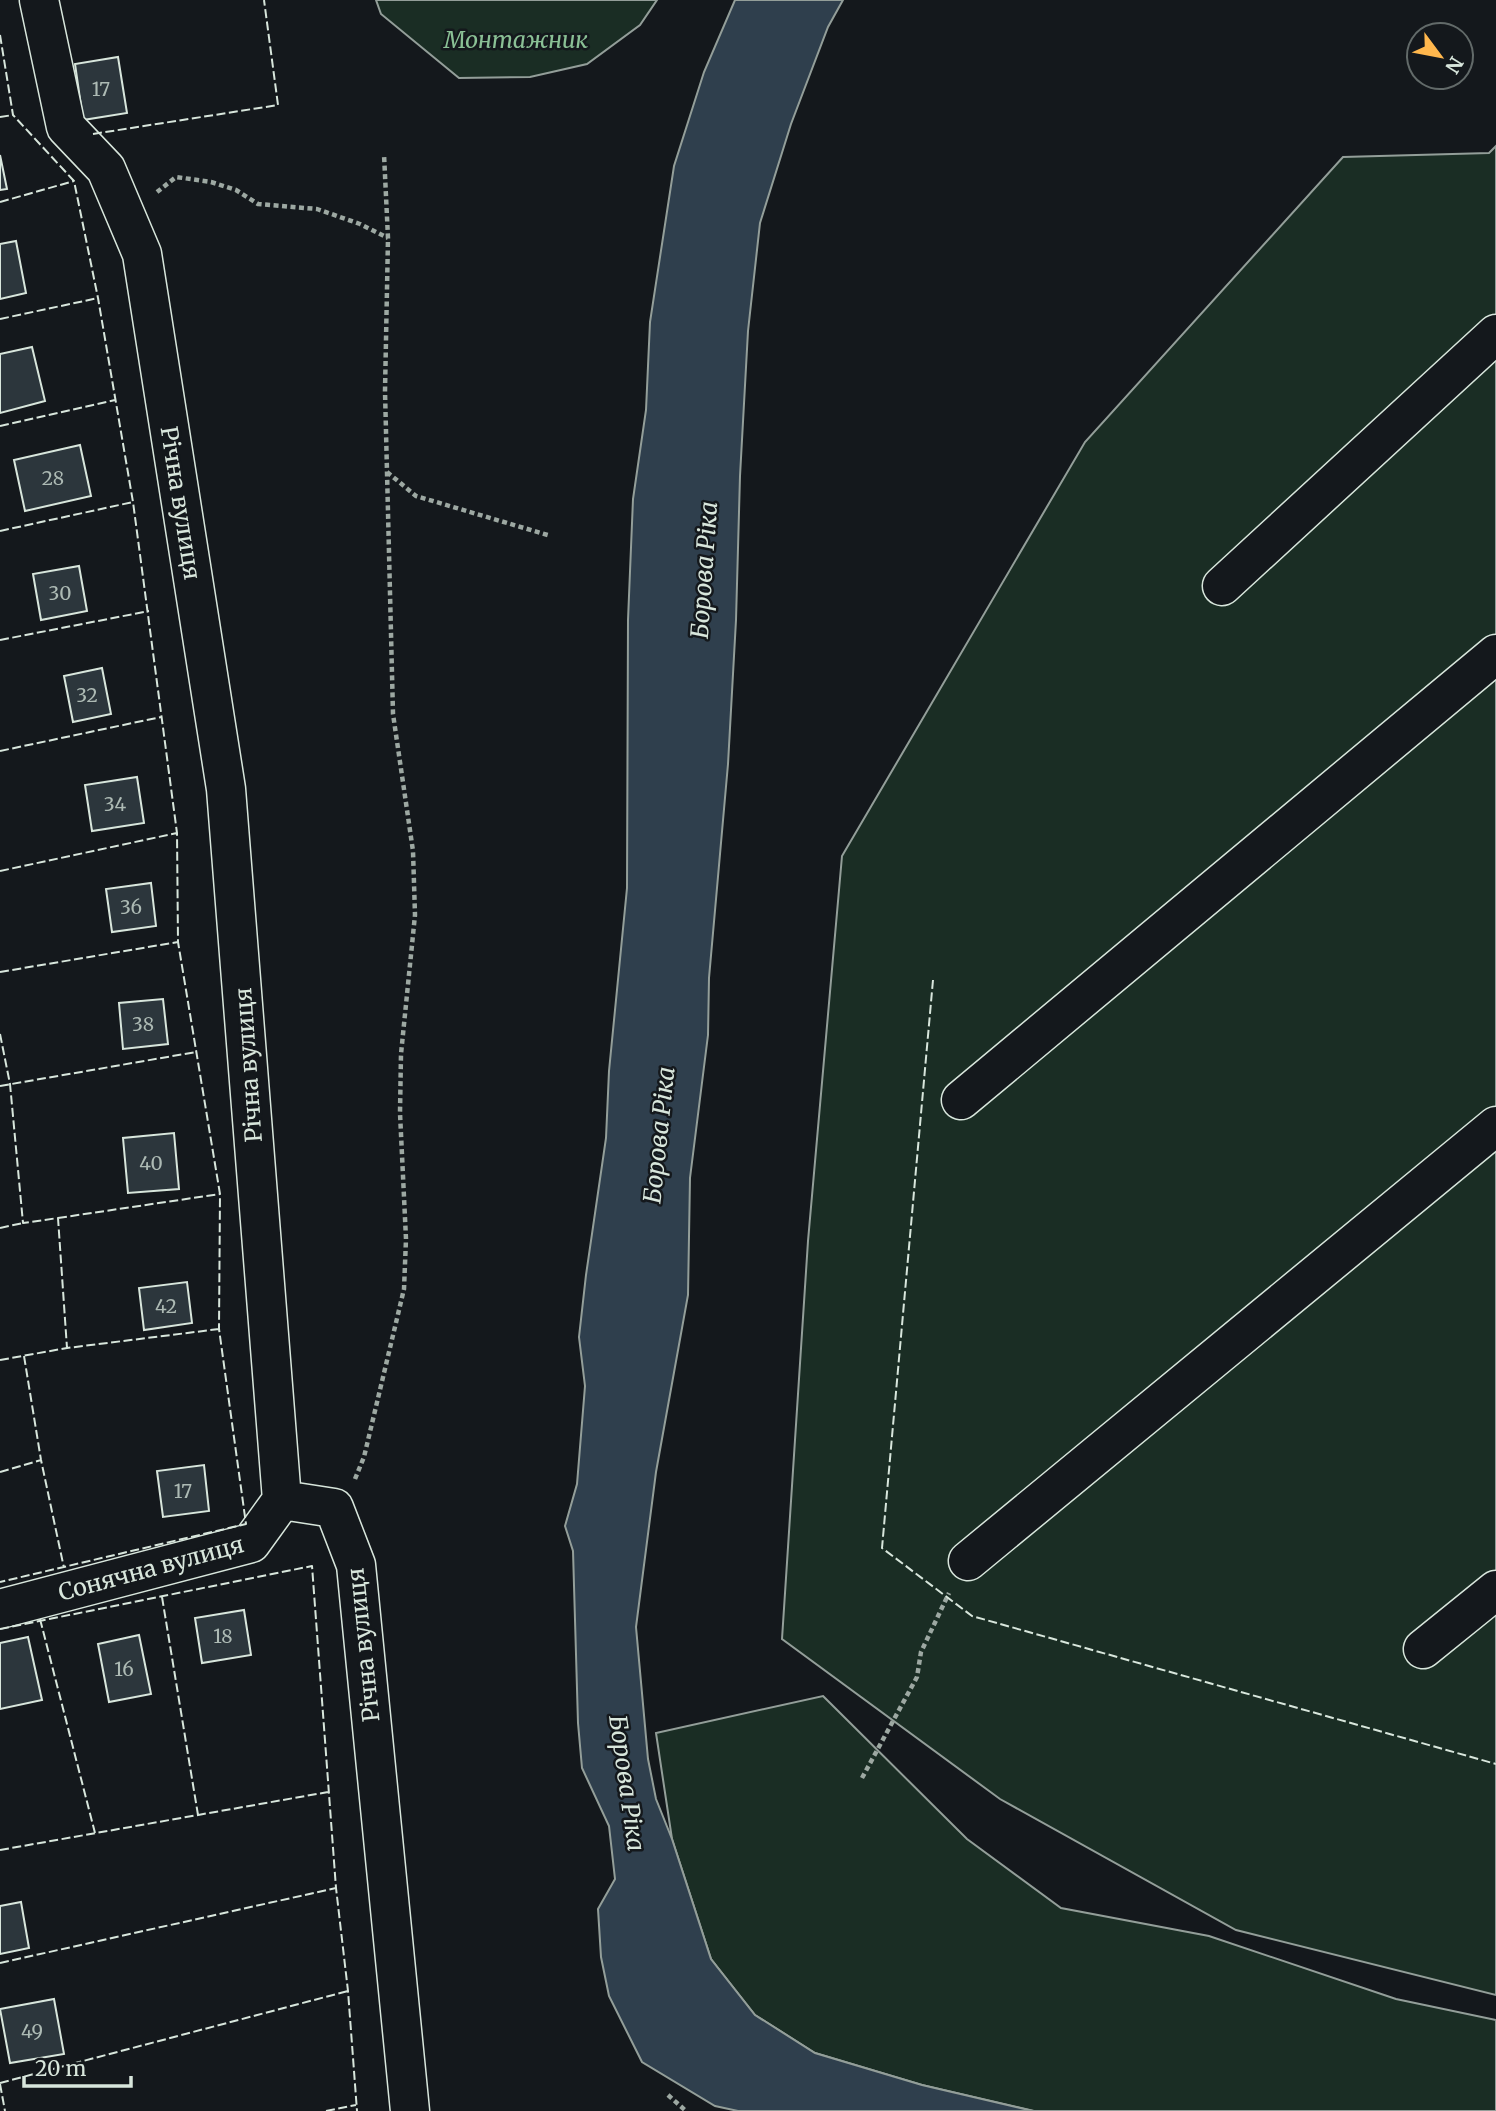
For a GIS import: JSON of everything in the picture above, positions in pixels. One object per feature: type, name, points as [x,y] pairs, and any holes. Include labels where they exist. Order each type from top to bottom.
[{"type":"street","name":"Річна вулиця","points":[[39,0],[66,127],[106,169],[142,254],[226,789],[282,1500]]},
{"type":"street","points":[[1222,586],[1496,334]]},
{"type":"street","points":[[961,1100],[1496,654]]},
{"type":"street","points":[[968,1561],[1496,1126]]},
{"type":"street","points":[[282,1500],[334,1508]]},
{"type":"street","name":"Сонячна вулиця","points":[[0,1609],[251,1544],[282,1500]]},
{"type":"street","name":"Річна вулиця","points":[[334,1508],[356,1565],[410,2111]]},
{"type":"street","points":[[1423,1650],[1496,1590]]},
{"type":"path","points":[[334,1508],[353,1486],[364,1457],[404,1289],[406,1239],[400,1113],[401,1054],[415,915],[413,851],[393,715],[385,379],[388,238],[384,154]]},
{"type":"path","points":[[126,216],[176,177],[211,182],[236,190],[258,204],[317,209],[360,224],[388,238]]},
{"type":"path","points":[[387,472],[416,496],[551,536]]},
{"type":"path","points":[[862,1778],[917,1677],[921,1652],[937,1615],[968,1561]]},
{"type":"path","points":[[668,2095],[686,2111]]},
{"type":"green space","name":"Монтажник","points":[[376,0],[657,0],[640,25],[587,64],[530,77],[459,78],[381,14]]},
{"type":"green space","points":[[1496,146],[1496,1995],[1236,1930],[1000,1799],[782,1639],[808,1241],[842,856],[1085,442],[1343,157],[1489,153]]},
{"type":"green space","points":[[823,1696],[967,1839],[1061,1908],[1209,1936],[1396,1999],[1496,2020],[1496,2111],[1034,2111],[922,2085],[815,2053],[755,2015],[711,1959],[672,1839],[656,1733]]},
{"type":"water","name":"Борова Ріка","points":[[735,0],[843,0],[828,27],[791,124],[760,223],[748,331],[728,764],[709,978],[708,1035],[690,1178],[688,1295],[656,1472],[636,1627],[648,1759],[656,1799],[672,1839],[711,1959],[755,2015],[815,2053],[922,2085],[1033,2111],[738,2111],[715,2106],[642,2062],[609,1996],[601,1957],[598,1909],[615,1879],[609,1826],[582,1768],[578,1723],[573,1551],[565,1526],[577,1484],[585,1386],[579,1337],[606,1138],[609,1071],[627,888],[628,620],[633,499],[646,410],[650,322],[674,166],[704,72]]},
{"type":"building","points":[[118,57],[127,113],[83,120],[75,64]]},
{"type":"building","points":[[0,155],[7,189],[0,190]]},
{"type":"building","points":[[16,241],[26,293],[0,299],[0,244]]},
{"type":"building","points":[[32,347],[45,401],[0,413],[0,354]]},
{"type":"building","points":[[80,445],[91,496],[25,511],[14,460]]},
{"type":"building","points":[[79,566],[87,611],[41,620],[33,574]]},
{"type":"building","points":[[102,668],[111,714],[73,722],[64,676]]},
{"type":"building","points":[[137,777],[144,823],[92,831],[85,785]]},
{"type":"building","points":[[151,883],[156,926],[112,932],[106,889]]},
{"type":"building","points":[[163,999],[168,1044],[123,1049],[119,1003]]},
{"type":"building","points":[[174,1133],[179,1189],[128,1193],[123,1138]]},
{"type":"building","points":[[187,1282],[192,1323],[144,1330],[139,1288]]},
{"type":"building","points":[[204,1465],[209,1511],[163,1517],[157,1471]]},
{"type":"building","points":[[244,1610],[251,1655],[202,1663],[195,1618]]},
{"type":"building","points":[[139,1635],[151,1694],[109,1702],[98,1644]]},
{"type":"building","points":[[28,1637],[42,1700],[0,1709],[0,1643]]},
{"type":"building","points":[[21,1902],[29,1948],[0,1954],[0,1906]]},
{"type":"building","points":[[54,1999],[64,2054],[10,2063],[0,2009]]},
{"type":"fence","points":[[93,134],[278,105],[264,0]]},
{"type":"fence","points":[[0,35],[13,115],[74,181],[98,298],[133,502],[177,833],[178,942],[220,1194],[219,1329],[246,1524],[0,1582]]},
{"type":"fence","points":[[0,117],[13,115]]},
{"type":"fence","points":[[0,202],[74,181]]},
{"type":"fence","points":[[0,319],[98,298]]},
{"type":"fence","points":[[0,426],[115,400]]},
{"type":"fence","points":[[0,531],[133,502]]},
{"type":"fence","points":[[0,640],[149,611]]},
{"type":"fence","points":[[0,751],[161,717]]},
{"type":"fence","points":[[0,871],[177,833]]},
{"type":"fence","points":[[0,972],[178,942]]},
{"type":"fence","points":[[933,980],[882,1548],[972,1616],[1496,1764]]},
{"type":"fence","points":[[0,1034],[10,1084],[23,1223],[58,1218],[67,1348]]},
{"type":"fence","points":[[0,1086],[196,1052]]},
{"type":"fence","points":[[58,1218],[220,1194]]},
{"type":"fence","points":[[0,1228],[23,1223]]},
{"type":"fence","points":[[0,1360],[67,1348],[219,1329]]},
{"type":"fence","points":[[24,1356],[41,1460],[64,1568]]},
{"type":"fence","points":[[0,1472],[41,1460]]},
{"type":"fence","points":[[0,1629],[312,1566],[336,1888],[348,1991],[357,2111]]},
{"type":"fence","points":[[162,1597],[198,1815]]},
{"type":"fence","points":[[40,1619],[95,1833]]},
{"type":"fence","points":[[0,1850],[328,1792]]},
{"type":"fence","points":[[0,1963],[336,1888]]},
{"type":"fence","points":[[0,2083],[348,1991]]},
{"type":"fence","points":[[0,2084],[5,2111]]},
{"type":"fence","points":[[326,2111],[356,2105]]}]
